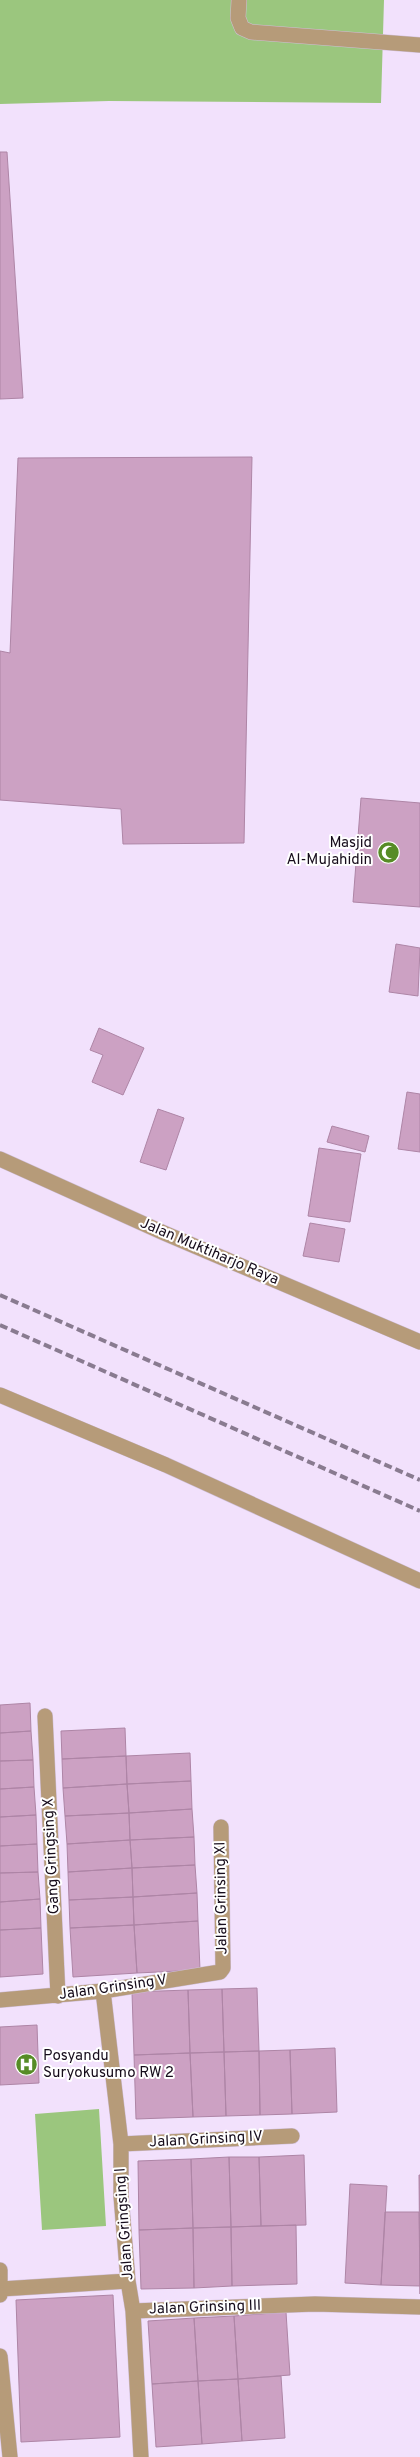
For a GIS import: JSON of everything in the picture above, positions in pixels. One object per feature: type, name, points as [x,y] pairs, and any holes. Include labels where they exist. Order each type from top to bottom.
[{"type":"street","points":[[238,0],[238,18],[242,28],[251,32],[420,45]]},
{"type":"street","name":"Jalan Muktiharjo Raya","points":[[0,1159],[164,1233],[420,1342]]},
{"type":"street","points":[[0,1395],[166,1465],[420,1581]]},
{"type":"street","name":"Gang Gringsing X","points":[[45,1716],[58,1996]]},
{"type":"street","name":"Jalan Grinsing XI","points":[[221,1827],[222,1968]]},
{"type":"street","name":"Jalan Grinsing V","points":[[0,2000],[58,1996],[215,1974],[220,1972],[222,1968]]},
{"type":"street","name":"Jalan Gringsing I","points":[[103,1990],[121,2144],[121,2196],[128,2281],[133,2311],[141,2457]]},
{"type":"street","name":"Jalan Grinsing IV","points":[[121,2144],[292,2136]]},
{"type":"street","points":[[0,2270],[0,2296]]},
{"type":"street","points":[[0,2289],[128,2281]]},
{"type":"street","name":"Jalan Grinsing III","points":[[133,2311],[315,2304],[420,2307]]},
{"type":"street","points":[[0,2356],[10,2457]]},
{"type":"green space","points":[[0,0],[384,0],[381,103],[109,101],[0,104]]},
{"type":"green space","points":[[99,2109],[106,2226],[42,2230],[35,2114]]},
{"type":"building","points":[[0,152],[7,152],[23,398],[0,399]]},
{"type":"building","points":[[252,457],[244,843],[123,844],[121,809],[0,800],[0,651],[10,653],[18,458]]},
{"type":"building","name":"Masjid Al-Mujahidin","points":[[361,798],[420,803],[420,907],[353,902]]},
{"type":"building","points":[[396,944],[420,948],[418,996],[389,992]]},
{"type":"building","points":[[99,1028],[144,1048],[123,1095],[92,1082],[103,1055],[90,1050]]},
{"type":"building","points":[[407,1092],[420,1094],[420,1152],[398,1149]]},
{"type":"building","points":[[158,1109],[184,1118],[166,1170],[140,1162]]},
{"type":"building","points":[[332,1126],[369,1136],[365,1152],[327,1142]]},
{"type":"building","points":[[319,1148],[361,1154],[350,1222],[308,1216]]},
{"type":"building","points":[[310,1223],[345,1229],[339,1262],[303,1256]]},
{"type":"building","points":[[30,1703],[31,1731],[0,1733],[0,1705]]},
{"type":"building","points":[[125,1728],[126,1756],[62,1759],[61,1731]]},
{"type":"building","points":[[31,1731],[33,1760],[0,1761],[0,1733]]},
{"type":"building","points":[[190,1753],[191,1781],[127,1784],[126,1756]]},
{"type":"building","points":[[126,1756],[127,1784],[63,1788],[62,1759]]},
{"type":"building","points":[[33,1760],[34,1787],[0,1789],[0,1761]]},
{"type":"building","points":[[191,1781],[192,1809],[129,1813],[127,1784]]},
{"type":"building","points":[[127,1784],[129,1813],[65,1816],[63,1788]]},
{"type":"building","points":[[34,1787],[36,1815],[0,1817],[0,1789]]},
{"type":"building","points":[[192,1809],[194,1837],[130,1840],[129,1813]]},
{"type":"building","points":[[129,1813],[130,1840],[67,1844],[65,1816]]},
{"type":"building","points":[[36,1815],[37,1844],[0,1846],[0,1817]]},
{"type":"building","points":[[194,1837],[195,1865],[132,1868],[130,1840]]},
{"type":"building","points":[[130,1840],[132,1868],[68,1872],[67,1844]]},
{"type":"building","points":[[37,1844],[38,1872],[0,1873],[0,1846]]},
{"type":"building","points":[[195,1865],[197,1893],[133,1897],[132,1868]]},
{"type":"building","points":[[132,1868],[133,1897],[69,1900],[68,1872]]},
{"type":"building","points":[[38,1872],[40,1899],[0,1902],[0,1873]]},
{"type":"building","points":[[197,1893],[198,1921],[134,1925],[133,1897]]},
{"type":"building","points":[[133,1897],[134,1925],[70,1928],[69,1900]]},
{"type":"building","points":[[40,1899],[41,1928],[0,1930],[0,1902]]},
{"type":"building","points":[[198,1921],[200,1970],[137,1973],[134,1925]]},
{"type":"building","points":[[134,1925],[137,1973],[73,1977],[70,1928]]},
{"type":"building","points":[[41,1928],[43,1974],[0,1977],[0,1930]]},
{"type":"building","points":[[257,1988],[259,2051],[224,2052],[222,1989]]},
{"type":"building","points":[[222,1989],[224,2052],[190,2053],[188,1990]]},
{"type":"building","points":[[188,1990],[190,2053],[134,2055],[132,1992]]},
{"type":"building","points":[[37,2025],[39,2083],[0,2085],[0,2027]]},
{"type":"building","points":[[335,2048],[337,2112],[292,2114],[290,2050]]},
{"type":"building","points":[[290,2050],[292,2114],[260,2115],[259,2051]]},
{"type":"building","points":[[259,2051],[260,2115],[226,2116],[224,2052]]},
{"type":"building","points":[[224,2052],[226,2116],[193,2117],[190,2053]]},
{"type":"building","points":[[190,2053],[193,2117],[136,2119],[134,2055]]},
{"type":"building","points":[[304,2155],[306,2225],[261,2226],[259,2157]]},
{"type":"building","points":[[229,2157],[259,2157],[261,2226],[231,2227]]},
{"type":"building","points":[[229,2157],[231,2227],[193,2228],[191,2159]]},
{"type":"building","points":[[191,2159],[193,2228],[139,2230],[138,2161]]},
{"type":"building","points":[[419,2175],[420,2175],[420,2286]]},
{"type":"building","points":[[350,2184],[387,2186],[381,2285],[345,2283]]},
{"type":"building","points":[[385,2212],[419,2212],[420,2286],[381,2285]]},
{"type":"building","points":[[296,2225],[297,2284],[232,2286],[231,2227]]},
{"type":"building","points":[[231,2227],[232,2286],[194,2288],[193,2228]]},
{"type":"building","points":[[193,2228],[194,2288],[141,2289],[139,2230]]},
{"type":"building","points":[[113,2295],[120,2437],[21,2442],[16,2300]]},
{"type":"building","points":[[286,2312],[290,2375],[238,2379],[234,2316]]},
{"type":"building","points":[[234,2316],[238,2379],[198,2381],[194,2318]]},
{"type":"building","points":[[194,2318],[198,2381],[152,2384],[148,2321]]},
{"type":"building","points":[[281,2376],[285,2438],[242,2441],[238,2379]]},
{"type":"building","points":[[238,2379],[242,2441],[202,2444],[198,2381]]},
{"type":"building","points":[[198,2381],[202,2444],[156,2447],[152,2384]]},
{"type":"railway","points":[[0,1295],[420,1480]]},
{"type":"railway","points":[[0,1325],[420,1511]]},
{"type":"place","name":"Masjid Al-Mujahidin","points":[[388,852]]},
{"type":"place","name":"Posyandu Suryokusumo RW 2","points":[[27,2065]]}]
